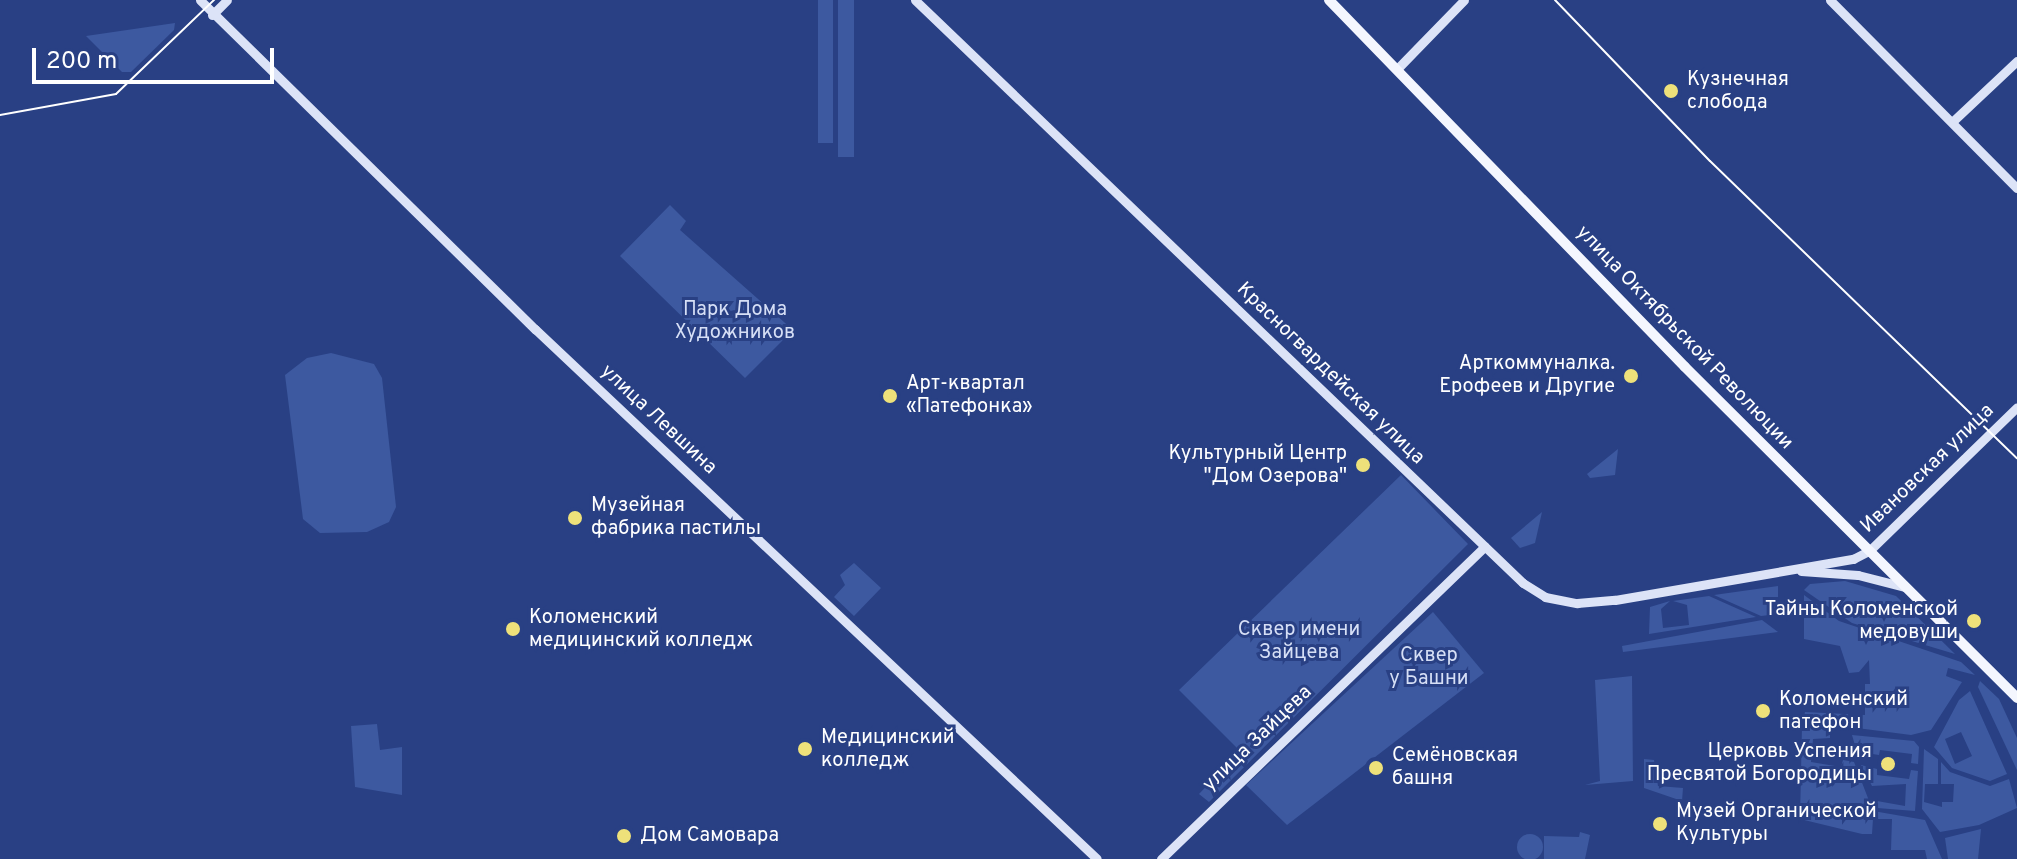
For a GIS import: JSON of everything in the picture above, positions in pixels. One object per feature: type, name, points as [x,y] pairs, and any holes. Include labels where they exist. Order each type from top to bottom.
[{"type":"main road","name":"улица Октябрьской Революции","points":[[1329,0],[2017,698]]},
{"type":"street","points":[[212,15],[227,0]]},
{"type":"street","name":"Красногвардейская улица","points":[[915,0],[1485,546],[1545,597],[1577,603],[1790,570]]},
{"type":"street","points":[[1397,69],[1464,0]]},
{"type":"street","points":[[1830,0],[2017,188]]},
{"type":"street","name":"улица Левшина","points":[[199,1],[1097,859]]},
{"type":"street","points":[[1952,122],[2017,61]]},
{"type":"street","name":"Ивановская улица","points":[[1790,570],[1853,559],[1869,551],[2017,407]]},
{"type":"street","name":"улица Зайцева","points":[[1161,859],[1485,546]]},
{"type":"street","points":[[1790,570],[1858,575],[1906,588]]},
{"type":"green space","points":[[818,0],[833,0],[833,143],[818,143]]},
{"type":"green space","points":[[838,0],[854,0],[854,157],[838,157]]},
{"type":"green space","points":[[175,23],[174,30],[131,72],[122,72],[86,36]]},
{"type":"green space","name":"Парк Дома Художников","points":[[670,205],[686,221],[680,230],[793,330],[745,378],[620,256]]},
{"type":"green space","points":[[331,353],[374,364],[382,378],[396,507],[389,522],[367,532],[320,533],[303,519],[285,375],[307,358]]},
{"type":"green space","points":[[1618,449],[1615,475],[1590,478],[1587,474]]},
{"type":"green space","name":"Сквер имени Зайцева","points":[[1401,475],[1468,544],[1209,802],[1199,794],[1240,751],[1179,690]]},
{"type":"green space","points":[[1542,512],[1535,543],[1520,548],[1511,538]]},
{"type":"green space","points":[[854,563],[881,588],[854,616],[834,597],[845,585],[840,575]]},
{"type":"green space","points":[[1845,581],[1896,596],[1955,654],[1852,623],[1804,590],[1810,584]]},
{"type":"green space","points":[[1778,586],[1778,614],[1761,616],[1714,595]]},
{"type":"green space","points":[[1804,595],[1839,621],[1961,662],[1975,675],[1948,668],[1946,676],[1962,682],[1931,730],[1911,735],[1803,721],[1805,712],[1865,715],[1865,684],[1870,684],[1869,660],[1859,672],[1849,673],[1840,646],[1804,639]]},
{"type":"green space","points":[[1709,596],[1756,617],[1649,634],[1650,607],[1670,601],[1661,609],[1663,628],[1689,625],[1687,605],[1673,601]]},
{"type":"green space","name":"Сквер у Башни","points":[[1433,612],[1484,673],[1287,825],[1246,785]]},
{"type":"green space","points":[[1762,620],[1778,632],[1623,652],[1622,646]]},
{"type":"green space","points":[[1632,676],[1633,781],[1585,785],[1600,781],[1595,680]]},
{"type":"green space","points":[[1980,681],[1999,699],[2017,738],[2017,770],[1978,687]]},
{"type":"green space","points":[[1970,691],[2007,774],[1990,781],[1952,768],[1934,747],[1959,700]],"holes":[[[1961,732],[1972,756],[1955,764],[1945,739]]]},
{"type":"green space","points":[[377,724],[380,750],[402,747],[402,795],[355,787],[351,726]]},
{"type":"green space","points":[[1802,726],[1830,730],[1830,738],[1813,739],[1811,762],[1841,767],[1843,760],[1854,762],[1873,811],[1925,820],[1942,859],[1927,859],[1925,850],[1891,850],[1892,819],[1873,819],[1872,834],[1862,834],[1800,819]]},
{"type":"green space","points":[[1852,735],[1914,741],[1919,747],[1918,764],[1911,763],[1912,754],[1880,750],[1879,755],[1866,753],[1859,759]]},
{"type":"green space","points":[[1924,749],[1938,759],[1938,784],[1925,784],[1924,802],[1942,807],[1942,802],[1953,802],[1954,784],[1941,784],[1941,762],[1950,772],[1990,786],[2009,779],[2017,808],[1979,825],[1940,832],[1922,809]]},
{"type":"green space","points":[[1644,759],[1654,760],[1658,786],[1683,788],[1682,801],[1644,788]]},
{"type":"green space","points":[[1861,765],[1877,769],[1877,775],[1909,779],[1911,770],[1918,771],[1915,811],[1877,808],[1877,801],[1905,806],[1906,784],[1872,786]]},
{"type":"green space","points":[[1981,829],[1978,859],[1948,859],[1945,838]]},
{"type":"green space","points":[[1580,832],[1590,835],[1585,859],[1544,859],[1544,836],[1579,837]]},
{"type":"green space","points":[[1530,834],[1539,838],[1543,847],[1539,856],[1530,860],[1521,856],[1517,847],[1521,838]]},
{"type":"tram line","points":[[0,115],[116,94],[214,0]]},
{"type":"tram line","points":[[1555,0],[1710,161],[2017,458]]},
{"type":"place","name":"Кузнечная слобода","points":[[1671,91]]},
{"type":"place","name":"Арткоммуналка. Ерофеев и Другие","points":[[1631,376]]},
{"type":"place","name":"Арт-квартал «Патефонка»","points":[[890,396]]},
{"type":"place","name":"Культурный Центр \"Дом Озерова\"","points":[[1363,465]]},
{"type":"place","name":"Музейная фабрика пастилы","points":[[575,518]]},
{"type":"place","name":"Тайны Коломенской медовуши","points":[[1974,621]]},
{"type":"place","name":"Коломенский медицинский колледж","points":[[513,629]]},
{"type":"place","name":"Коломенский патефон","points":[[1763,711]]},
{"type":"place","name":"Медицинский колледж","points":[[805,749]]},
{"type":"place","name":"Церковь Успения Пресвятой Богородицы","points":[[1888,764]]},
{"type":"place","name":"Семёновская башня","points":[[1376,768]]},
{"type":"place","name":"Музей Органической Культуры","points":[[1660,824]]},
{"type":"place","name":"Дом Самовара","points":[[624,836]]}]
